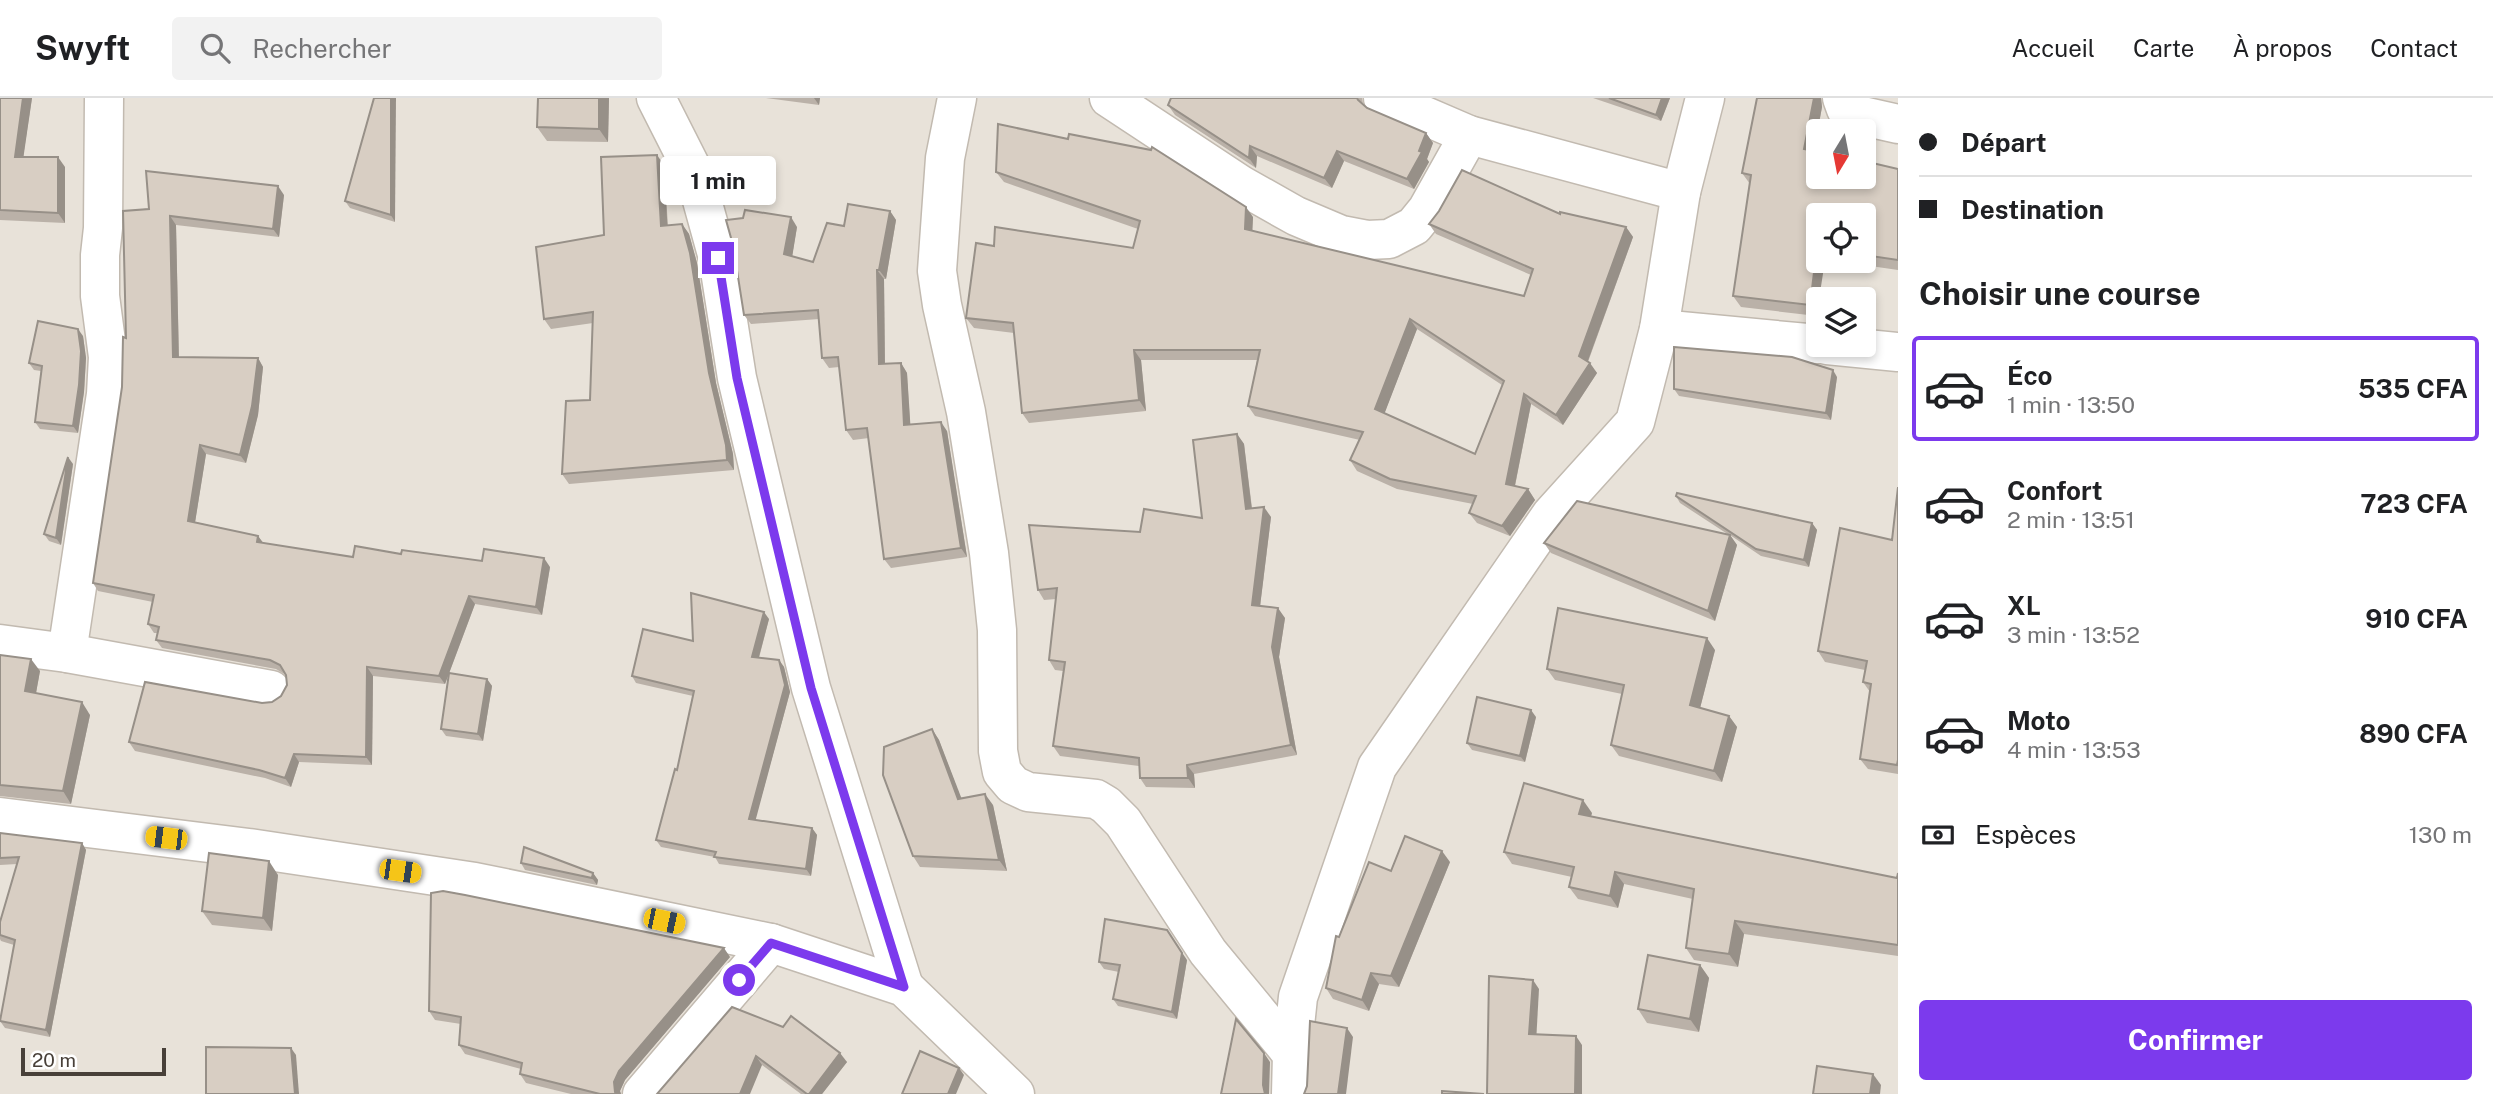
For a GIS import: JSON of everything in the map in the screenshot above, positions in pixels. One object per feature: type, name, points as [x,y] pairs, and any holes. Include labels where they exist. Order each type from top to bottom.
[{"type":"street","points":[[67,653],[106,394],[108,356],[100,296],[104,98]]},
{"type":"street","points":[[656,98],[695,175],[718,258],[737,378],[811,688],[904,987]]},
{"type":"street","points":[[957,98],[945,158],[937,271],[966,412],[989,553],[997,630],[998,751],[1002,772],[1013,785],[1028,792],[1096,799],[1106,805],[1123,822],[1208,952],[1292,1054]]},
{"type":"street","points":[[1109,98],[1241,185],[1296,216],[1341,235],[1367,240],[1389,239],[1414,226],[1427,210],[1469,135]]},
{"type":"street","points":[[1383,98],[1469,135],[1681,192]]},
{"type":"street","points":[[1291,1094],[1298,997],[1377,767],[1551,515],[1635,422],[1659,329],[1681,192],[1706,98]]},
{"type":"street","points":[[1842,98],[1846,109],[1858,115],[1898,124]]},
{"type":"street","points":[[1659,329],[1806,343]]},
{"type":"street","points":[[1876,350],[1898,352]]},
{"type":"street","points":[[0,644],[67,653],[271,690]]},
{"type":"street","points":[[0,817],[249,848],[475,882],[771,943],[904,987],[1015,1094]]},
{"type":"street","points":[[642,1094],[771,943]]},
{"type":"shaded area","points":[[0,98],[1898,98],[1898,1094],[0,1094]]},
{"type":"building","points":[[0,98],[23,98],[15,157],[58,157],[58,213],[0,210]]},
{"type":"building","points":[[374,98],[391,98],[391,215],[345,201]]},
{"type":"building","points":[[538,98],[599,98],[599,129],[537,127]]},
{"type":"building","points":[[1171,98],[1357,98],[1367,108],[1426,133],[1419,151],[1422,152],[1407,179],[1337,151],[1324,178],[1250,146],[1249,158],[1168,105]]},
{"type":"building","points":[[1609,98],[1662,98],[1656,115]]},
{"type":"building","points":[[1757,98],[1814,98],[1810,119],[1806,119],[1806,189],[1876,189],[1876,164],[1898,169],[1898,260],[1876,257],[1876,203],[1806,203],[1806,273],[1814,273],[1812,287],[1806,287],[1806,305],[1733,296],[1751,175],[1742,173]]},
{"type":"building","points":[[998,124],[1068,139],[1069,134],[1151,150],[1152,147],[1246,207],[1245,229],[1524,296],[1533,269],[1429,224],[1462,170],[1560,214],[1626,227],[1579,356],[1590,363],[1556,415],[1524,394],[1506,484],[1528,489],[1502,526],[1469,513],[1476,496],[1390,479],[1350,460],[1363,432],[1248,406],[1260,350],[1134,350],[1139,400],[1022,413],[1013,323],[966,318],[976,243],[994,246],[995,227],[1133,248],[1140,221],[996,172]],"holes":[[[1410,319],[1504,381],[1475,454],[1375,409]]]},
{"type":"building","points":[[657,155],[661,226],[682,224],[690,253],[709,373],[727,460],[562,474],[566,401],[590,400],[593,312],[544,319],[536,247],[604,235],[601,157]]},
{"type":"building","points":[[146,171],[278,186],[273,229],[170,216],[173,357],[258,358],[252,406],[240,455],[200,445],[188,521],[258,536],[257,542],[353,557],[355,546],[401,554],[402,550],[482,561],[484,549],[544,558],[536,607],[469,596],[439,676],[367,667],[366,757],[294,754],[285,778],[129,742],[145,682],[262,703],[272,702],[281,696],[287,685],[286,675],[280,665],[270,660],[156,640],[159,627],[148,624],[154,595],[93,583],[122,387],[123,337],[126,338],[123,211],[149,209]]},
{"type":"building","points":[[848,204],[890,211],[877,270],[879,364],[901,363],[904,425],[941,422],[961,548],[884,559],[867,428],[846,430],[838,357],[822,358],[818,310],[744,315],[733,245],[726,220],[743,218],[745,210],[791,217],[784,254],[813,262],[827,223],[844,226]]},
{"type":"building","points":[[38,321],[78,329],[81,351],[73,426],[35,422],[42,366],[29,363]]},
{"type":"building","points":[[1674,347],[1792,357],[1833,370],[1826,413],[1674,389]]},
{"type":"building","points":[[1237,434],[1246,509],[1264,507],[1252,605],[1278,608],[1272,647],[1291,745],[1187,765],[1188,778],[1140,778],[1139,758],[1053,746],[1065,662],[1049,660],[1057,588],[1038,590],[1029,525],[1140,532],[1144,509],[1202,518],[1193,440]]},
{"type":"building","points":[[68,457],[56,538],[44,534]]},
{"type":"building","points":[[1898,487],[1897,765],[1860,759],[1871,684],[1863,682],[1867,661],[1818,651],[1840,528],[1892,540]]},
{"type":"building","points":[[1677,493],[1812,523],[1804,560],[1756,549],[1676,496]]},
{"type":"building","points":[[1577,501],[1730,535],[1708,611],[1544,543]]},
{"type":"building","points":[[691,593],[764,612],[752,657],[779,660],[785,685],[749,819],[812,828],[806,869],[714,857],[716,852],[656,840],[675,769],[677,770],[694,691],[632,676],[643,629],[693,641]]},
{"type":"building","points":[[1558,608],[1707,638],[1690,705],[1729,716],[1714,771],[1611,745],[1624,685],[1547,669]]},
{"type":"building","points":[[0,655],[31,659],[25,691],[82,702],[63,791],[0,785]]},
{"type":"building","points":[[449,673],[487,679],[478,734],[441,729]]},
{"type":"building","points":[[1477,697],[1531,710],[1520,756],[1467,743]]},
{"type":"building","points":[[932,729],[958,799],[985,794],[999,860],[913,856],[883,775],[884,747]]},
{"type":"building","points":[[1524,783],[1583,800],[1579,814],[1897,878],[1898,873],[1898,945],[1735,921],[1729,954],[1686,948],[1694,889],[1615,872],[1610,896],[1569,887],[1574,867],[1504,852]]},
{"type":"building","points":[[0,833],[82,843],[46,1030],[0,1021],[15,940],[0,935],[0,922],[19,857],[0,858]]},
{"type":"building","points":[[1405,836],[1442,851],[1391,976],[1371,973],[1362,1000],[1326,988],[1336,936],[1339,937],[1369,862],[1391,871]]},
{"type":"building","points":[[524,847],[593,873],[592,878],[521,863]]},
{"type":"building","points":[[209,853],[269,861],[263,918],[202,911]]},
{"type":"building","points":[[443,891],[724,948],[619,1071],[614,1082],[616,1094],[600,1094],[520,1074],[522,1063],[459,1045],[461,1017],[429,1011],[431,893]]},
{"type":"building","points":[[1105,919],[1167,930],[1182,953],[1172,1012],[1113,999],[1120,965],[1099,962]]},
{"type":"building","points":[[1648,955],[1700,965],[1690,1019],[1638,1009]]},
{"type":"building","points":[[1489,976],[1533,980],[1529,1034],[1576,1036],[1575,1094],[1487,1094]]},
{"type":"building","points":[[732,1007],[783,1027],[791,1016],[840,1053],[809,1094],[756,1056],[740,1094],[657,1094]]},
{"type":"building","points":[[1236,1019],[1264,1053],[1265,1094],[1221,1094]]},
{"type":"building","points":[[1310,1021],[1347,1028],[1338,1094],[1304,1094],[1307,1086]]},
{"type":"building","points":[[206,1047],[291,1048],[295,1094],[206,1094]]},
{"type":"building","points":[[920,1051],[959,1068],[948,1094],[902,1094]]},
{"type":"building","points":[[1817,1066],[1873,1074],[1870,1094],[1813,1094]]},
{"type":"building","points":[[1442,1091],[1484,1094],[1442,1094]]},
{"type":"route","points":[[718,258],[737,378],[811,688],[904,987],[771,943],[739,980]]}]
